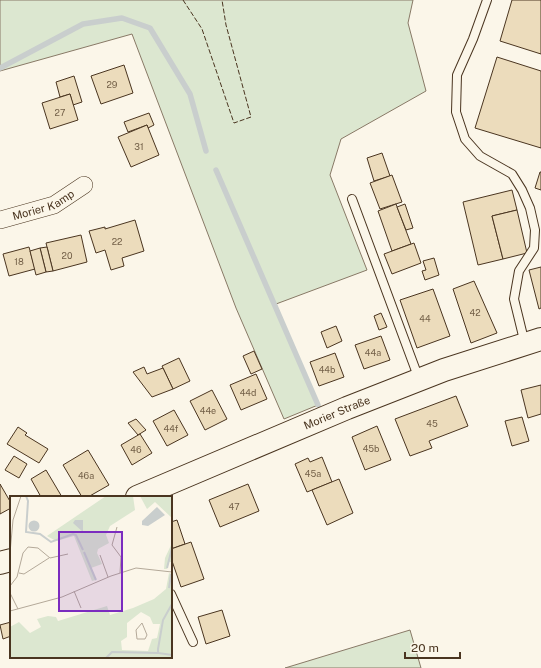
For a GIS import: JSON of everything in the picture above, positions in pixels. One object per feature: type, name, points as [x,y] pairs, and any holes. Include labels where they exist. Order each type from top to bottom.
[{"type":"main road","name":"Morier Straße","points":[[139,496],[340,411],[444,370],[533,342]]},
{"type":"main road","points":[[0,563],[10,560]]},
{"type":"street","name":"Morier Kamp","points":[[0,220],[54,205],[84,185]]},
{"type":"lane","points":[[487,0],[473,39],[457,75],[456,112],[465,139],[480,156],[512,174],[522,190],[530,208],[535,230],[534,248],[519,271],[514,299],[533,342]]},
{"type":"lane","points":[[352,199],[420,380]]},
{"type":"lane","points":[[172,596],[193,642]]},
{"type":"green space","points":[[0,0],[413,0],[408,23],[426,91],[341,139],[330,175],[367,270],[276,304],[318,405],[284,419],[236,308],[132,34],[0,71]]},
{"type":"green space","points":[[410,630],[421,668],[285,668]]},
{"type":"building","points":[[512,0],[541,0],[541,54],[500,41]]},
{"type":"building","points":[[497,57],[541,71],[541,148],[475,128]]},
{"type":"building","points":[[124,65],[133,93],[101,104],[91,76]]},
{"type":"building","points":[[74,76],[82,102],[73,105],[70,94],[60,97],[56,82]]},
{"type":"building","points":[[70,94],[78,120],[50,129],[42,103]]},
{"type":"building","points":[[149,113],[154,125],[148,128],[147,125],[128,132],[124,122]]},
{"type":"building","points":[[147,125],[159,155],[131,167],[118,137]]},
{"type":"building","points":[[382,153],[390,176],[374,181],[367,158]]},
{"type":"building","points":[[541,172],[541,190],[535,188]]},
{"type":"building","points":[[392,175],[402,202],[380,209],[370,183]]},
{"type":"building","points":[[512,190],[517,210],[492,216],[503,259],[478,265],[463,202]]},
{"type":"building","points":[[396,204],[411,244],[392,251],[378,211]]},
{"type":"building","points":[[405,204],[413,228],[406,230],[397,207]]},
{"type":"building","points":[[517,210],[527,253],[503,259],[492,216]]},
{"type":"building","points":[[135,220],[144,251],[122,258],[124,266],[111,270],[105,250],[96,253],[89,231],[105,227],[105,229]]},
{"type":"building","points":[[81,235],[87,262],[53,271],[46,243]]},
{"type":"building","points":[[414,243],[421,263],[392,274],[384,254]]},
{"type":"building","points":[[29,247],[35,269],[9,276],[3,254]]},
{"type":"building","points":[[47,247],[53,271],[46,272],[40,248]]},
{"type":"building","points":[[40,248],[46,272],[36,275],[30,251]]},
{"type":"building","points":[[434,258],[439,275],[425,280],[422,271],[426,270],[423,261]]},
{"type":"building","points":[[541,267],[541,308],[539,309],[529,270]]},
{"type":"building","points":[[474,281],[497,333],[471,343],[453,289]]},
{"type":"building","points":[[433,289],[450,336],[417,348],[400,300]]},
{"type":"building","points":[[381,313],[387,327],[379,330],[374,316]]},
{"type":"building","points":[[336,326],[342,341],[327,348],[321,332]]},
{"type":"building","points":[[381,336],[390,360],[364,369],[355,345]]},
{"type":"building","points":[[254,351],[262,369],[251,374],[243,356]]},
{"type":"building","points":[[335,353],[344,377],[319,386],[310,362]]},
{"type":"building","points":[[179,358],[190,381],[173,389],[162,366]]},
{"type":"building","points":[[144,367],[147,374],[163,368],[173,389],[152,397],[133,372]]},
{"type":"building","points":[[256,374],[267,399],[241,410],[230,385]]},
{"type":"building","points":[[541,385],[541,414],[528,418],[521,390]]},
{"type":"building","points":[[212,390],[227,419],[205,430],[190,401]]},
{"type":"building","points":[[456,396],[468,426],[429,441],[432,448],[410,456],[395,419]]},
{"type":"building","points":[[174,410],[188,435],[167,446],[153,421]]},
{"type":"building","points":[[522,417],[529,441],[512,446],[505,421]]},
{"type":"building","points":[[136,419],[146,430],[138,435],[128,423]]},
{"type":"building","points":[[377,426],[391,460],[365,470],[352,437]]},
{"type":"building","points":[[18,427],[27,433],[25,435],[48,449],[39,463],[7,444]]},
{"type":"building","points":[[140,434],[152,453],[132,465],[121,445]]},
{"type":"building","points":[[88,450],[109,485],[90,496],[81,496],[63,465]]},
{"type":"building","points":[[14,456],[27,464],[19,478],[5,470]]},
{"type":"building","points":[[322,457],[332,482],[307,492],[295,464],[308,458],[310,462]]},
{"type":"building","points":[[46,470],[61,496],[40,496],[31,479]]},
{"type":"building","points":[[339,479],[353,513],[327,525],[312,490]]},
{"type":"building","points":[[0,484],[10,501],[10,509],[0,514]]},
{"type":"building","points":[[248,484],[259,511],[220,527],[209,500]]},
{"type":"building","points":[[177,520],[185,544],[172,549],[172,522]]},
{"type":"building","points":[[191,542],[204,579],[181,587],[172,561],[172,549]]},
{"type":"building","points":[[222,610],[230,636],[206,644],[198,617]]},
{"type":"building","points":[[10,622],[10,636],[3,639],[0,625]]},
{"type":"waterway","points":[[0,68],[83,24],[122,18],[150,28],[190,94],[206,151]]},
{"type":"waterway","points":[[216,170],[318,405]]},
{"type":"fence","points":[[183,0],[202,29],[234,123],[251,117],[226,25],[222,0]]}]
